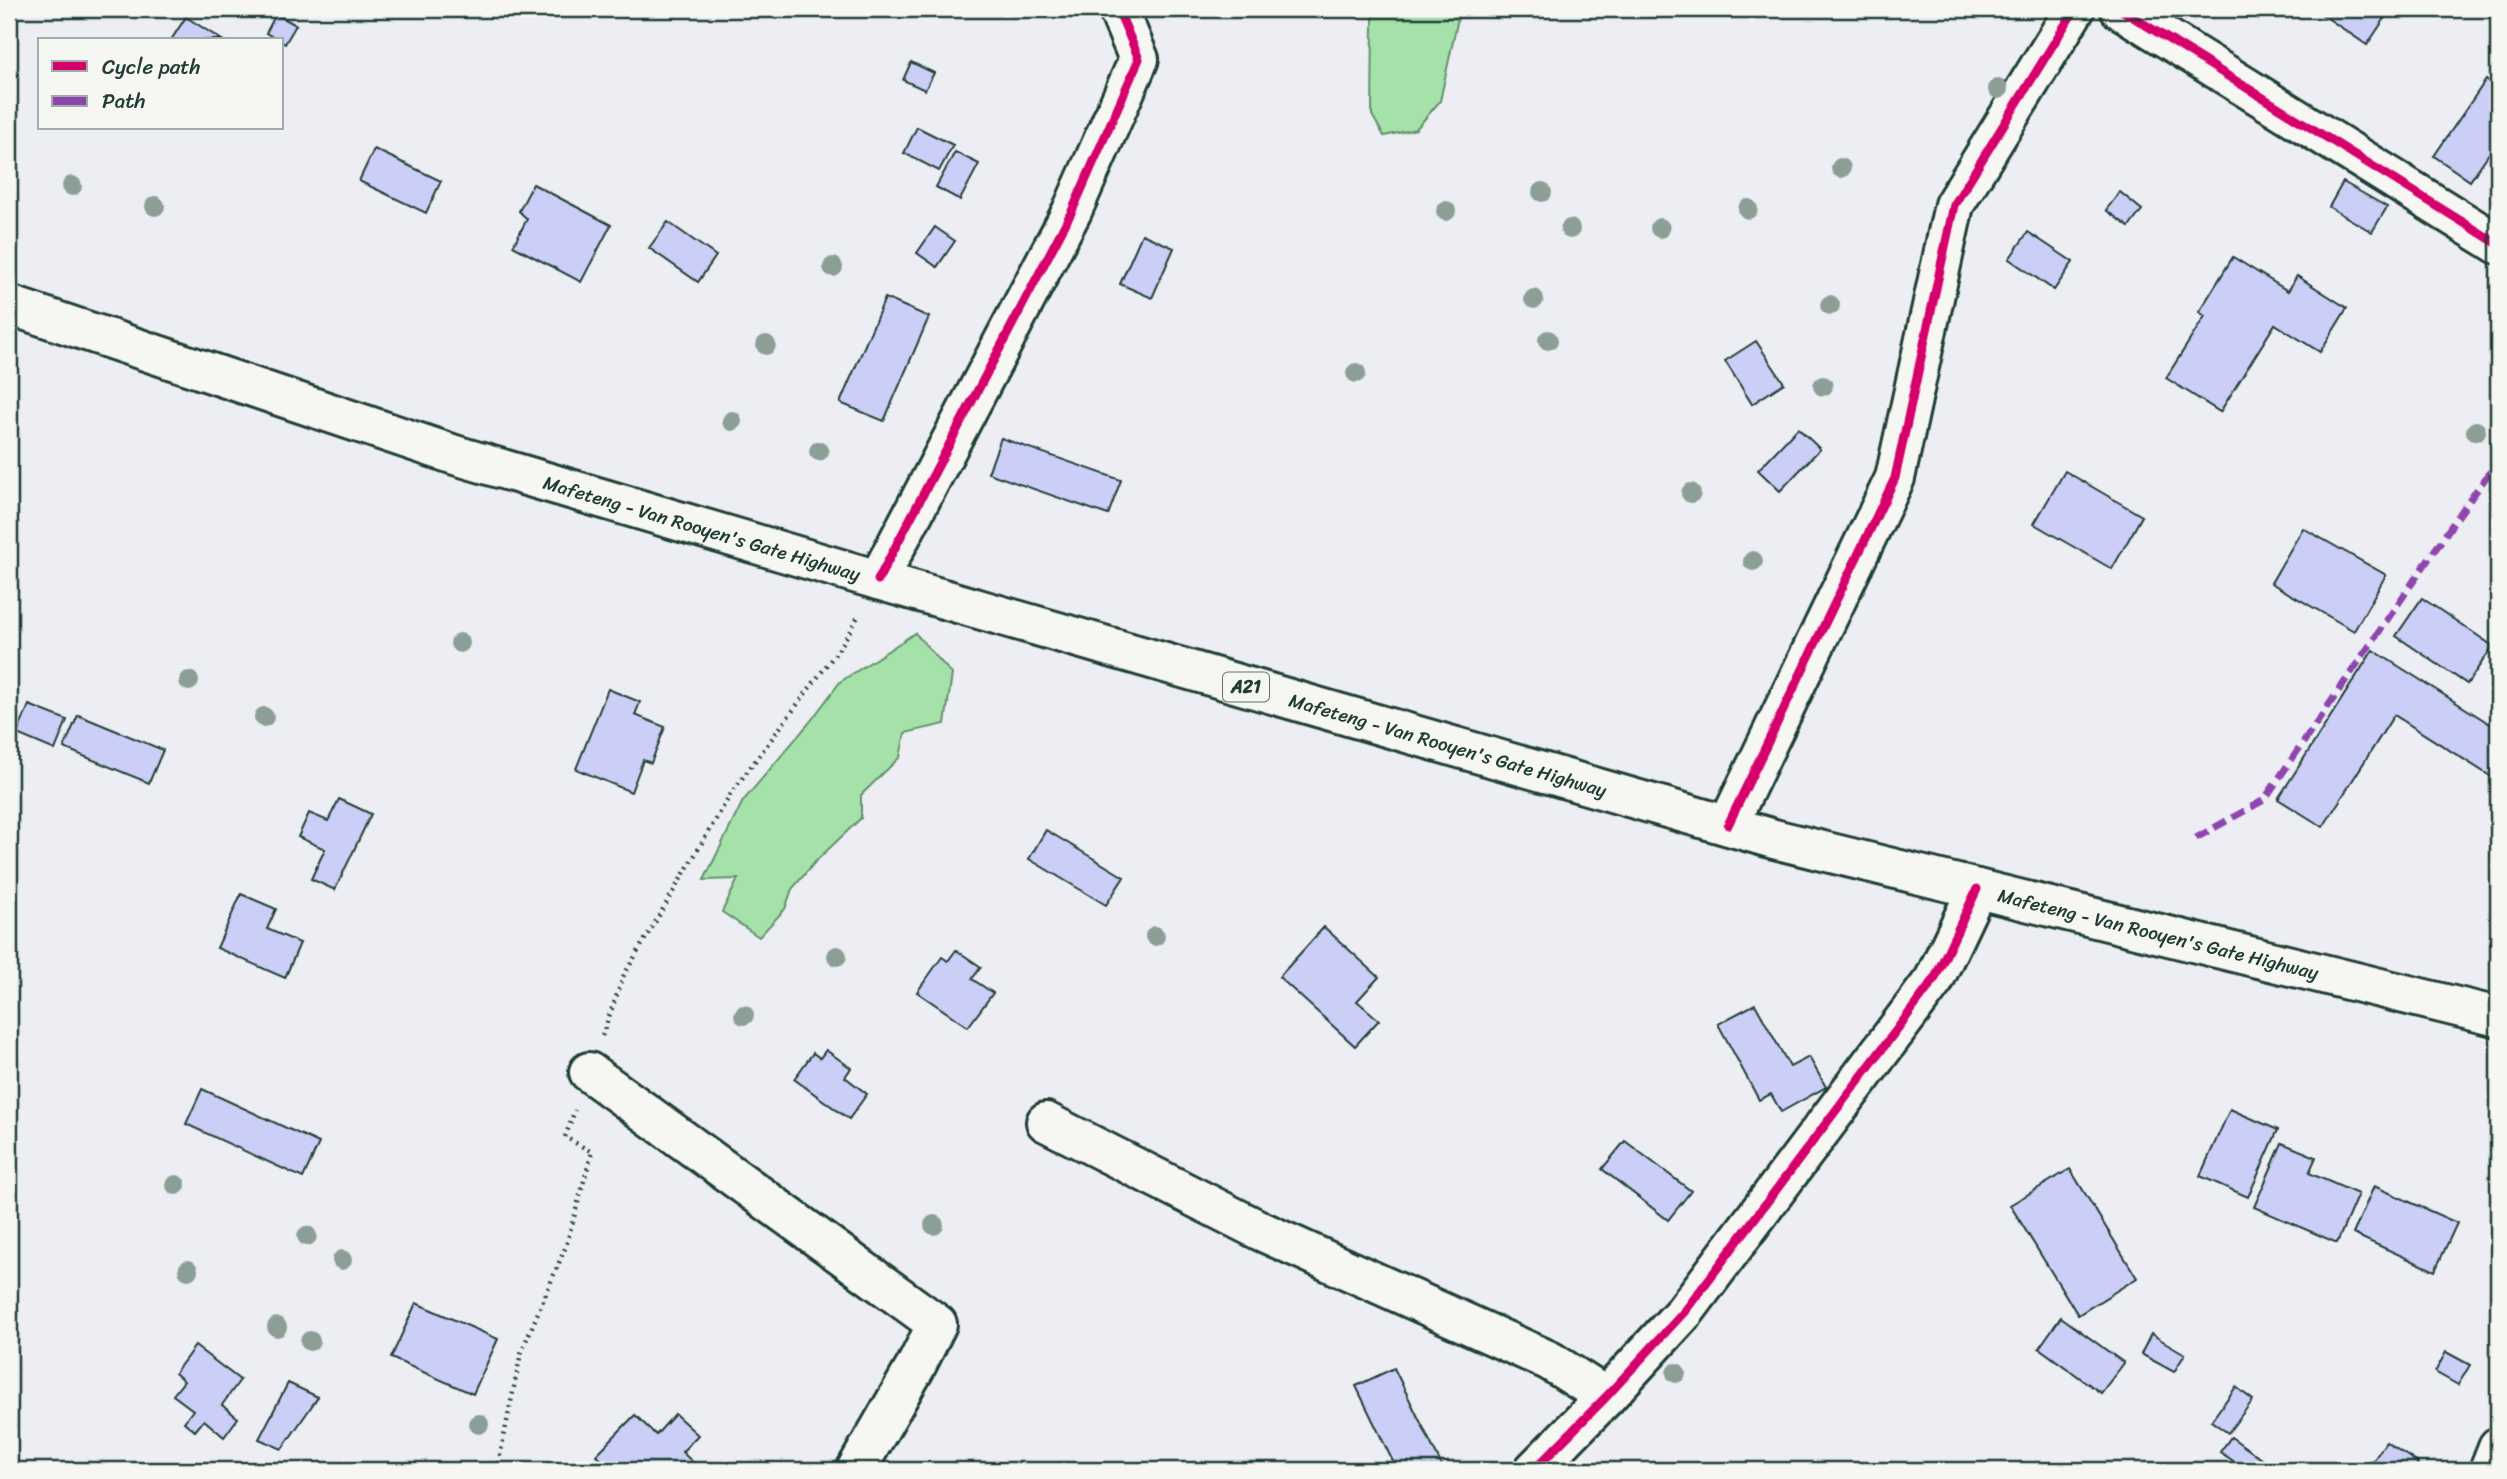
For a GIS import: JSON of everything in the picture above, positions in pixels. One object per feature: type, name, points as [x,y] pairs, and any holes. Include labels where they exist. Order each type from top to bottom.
[{"type":"street","points":[[878,580],[1072,211],[1139,59],[1118,9]]},
{"type":"street","points":[[1728,825],[1895,478],[1954,205],[2075,9]]},
{"type":"street","points":[[2120,9],[2498,244]]},
{"type":"street","name":"Mafeteng - Van Rooyen's Gate Highway","points":[[9,305],[455,455],[1774,839],[2498,1017]]},
{"type":"street","points":[[1534,1470],[1685,1311],[1934,980],[1977,889]]},
{"type":"street","points":[[589,1072],[937,1324],[856,1470]]},
{"type":"street","points":[[1046,1122],[1261,1231],[1550,1361],[1606,1397]]},
{"type":"street","points":[[2489,1470],[2498,1447]]},
{"type":"path","points":[[496,1470],[521,1353],[566,1247],[592,1152],[565,1137],[624,975],[732,792],[841,646],[878,580]]},
{"type":"green space","points":[[1375,9],[1460,9],[1440,101],[1416,129],[1384,136],[1372,115]]},
{"type":"green space","points":[[915,633],[952,674],[945,724],[905,733],[900,757],[861,795],[861,818],[815,862],[792,889],[785,909],[759,937],[722,912],[738,879],[704,880],[743,801],[840,682]]},
{"type":"building","points":[[2314,9],[2391,9],[2367,45]]},
{"type":"building","points":[[276,14],[296,25],[285,44],[284,38],[275,38],[266,33]]},
{"type":"building","points":[[186,17],[219,38],[172,38]]},
{"type":"building","points":[[911,62],[934,73],[925,90],[903,80]]},
{"type":"building","points":[[2486,80],[2498,89],[2498,140],[2470,181],[2434,156]]},
{"type":"building","points":[[917,127],[953,145],[939,171],[904,153]]},
{"type":"building","points":[[374,149],[441,181],[426,213],[359,181]]},
{"type":"building","points":[[955,152],[979,164],[960,200],[936,187]]},
{"type":"building","points":[[2343,182],[2387,207],[2372,232],[2329,207]]},
{"type":"building","points":[[533,184],[611,225],[581,282],[513,246],[527,219],[519,211]]},
{"type":"building","points":[[2120,192],[2142,210],[2129,227],[2106,210]]},
{"type":"building","points":[[668,222],[716,256],[698,282],[649,248]]},
{"type":"building","points":[[935,227],[955,241],[937,267],[917,253]]},
{"type":"building","points":[[2028,232],[2073,262],[2054,290],[2009,259]]},
{"type":"building","points":[[1142,234],[1174,248],[1152,298],[1120,284]]},
{"type":"building","points":[[2233,257],[2288,291],[2297,276],[2347,308],[2320,352],[2275,324],[2220,412],[2166,378],[2205,316],[2199,312]]},
{"type":"building","points":[[885,298],[929,317],[884,421],[840,403]]},
{"type":"building","points":[[1756,341],[1784,383],[1752,404],[1725,361]]},
{"type":"building","points":[[1798,428],[1820,449],[1780,491],[1758,470]]},
{"type":"building","points":[[1001,438],[1121,480],[1108,515],[988,473]]},
{"type":"building","points":[[2065,471],[2142,516],[2112,569],[2034,524]]},
{"type":"building","points":[[2303,528],[2386,575],[2354,631],[2271,583]]},
{"type":"building","points":[[2422,598],[2493,646],[2467,684],[2396,636]]},
{"type":"building","points":[[2373,650],[2498,729],[2498,781],[2394,715],[2323,827],[2278,799]]},
{"type":"building","points":[[608,689],[640,702],[635,715],[665,727],[651,763],[643,760],[631,792],[576,769]]},
{"type":"building","points":[[29,705],[67,720],[55,750],[17,734]]},
{"type":"building","points":[[78,715],[163,750],[149,783],[64,748]]},
{"type":"building","points":[[339,799],[371,814],[335,890],[311,879],[325,849],[298,837],[309,813],[328,821]]},
{"type":"building","points":[[1046,830],[1124,877],[1106,905],[1029,859]]},
{"type":"building","points":[[241,894],[276,909],[267,929],[300,943],[285,978],[217,948]]},
{"type":"building","points":[[1324,927],[1379,977],[1357,1001],[1379,1020],[1355,1046],[1279,977]]},
{"type":"building","points":[[956,950],[981,967],[972,979],[993,993],[968,1027],[917,992],[942,957],[948,961]]},
{"type":"building","points":[[1755,1004],[1790,1067],[1809,1057],[1826,1087],[1781,1112],[1771,1094],[1759,1100],[1718,1024]]},
{"type":"building","points":[[826,1050],[851,1068],[845,1077],[867,1094],[849,1119],[794,1079],[813,1053],[820,1058]]},
{"type":"building","points":[[202,1089],[319,1143],[303,1178],[186,1124]]},
{"type":"building","points":[[2230,1109],[2278,1130],[2248,1197],[2200,1176]]},
{"type":"building","points":[[1625,1141],[1691,1191],[1668,1220],[1602,1169]]},
{"type":"building","points":[[2282,1143],[2316,1157],[2309,1173],[2358,1194],[2337,1243],[2254,1207]]},
{"type":"building","points":[[2070,1169],[2137,1278],[2078,1315],[2010,1205]]},
{"type":"building","points":[[2374,1186],[2457,1223],[2435,1271],[2353,1234]]},
{"type":"building","points":[[416,1303],[498,1339],[473,1394],[391,1358]]},
{"type":"building","points":[[2061,1317],[2124,1363],[2101,1393],[2039,1348]]},
{"type":"building","points":[[2151,1334],[2185,1354],[2174,1372],[2141,1354]]},
{"type":"building","points":[[195,1346],[240,1380],[222,1405],[238,1418],[224,1437],[204,1420],[195,1431],[184,1422],[193,1410],[173,1395],[184,1381],[175,1373]]},
{"type":"building","points":[[2446,1352],[2470,1365],[2458,1385],[2435,1372]]},
{"type":"building","points":[[1394,1368],[1443,1468],[1397,1470],[1356,1386]]},
{"type":"building","points":[[288,1383],[318,1397],[282,1449],[259,1439]]},
{"type":"building","points":[[2236,1387],[2253,1400],[2228,1433],[2211,1421]]},
{"type":"building","points":[[675,1414],[698,1435],[682,1452],[701,1470],[612,1470],[596,1455],[635,1415],[656,1435]]},
{"type":"building","points":[[2231,1437],[2266,1462],[2260,1470],[2247,1470],[2220,1452]]},
{"type":"building","points":[[2386,1442],[2418,1463],[2413,1470],[2367,1470]]},
{"type":"marked path","points":[[2196,838],[2264,800],[2456,519],[2489,473],[2498,472]]},
{"type":"cycle path","points":[[878,580],[1072,211],[1139,59],[1118,9]]},
{"type":"cycle path","points":[[1728,825],[1895,478],[1954,205],[2075,9]]},
{"type":"cycle path","points":[[2120,9],[2498,244]]},
{"type":"cycle path","points":[[1534,1470],[1685,1311],[1934,980],[1977,889]]}]
